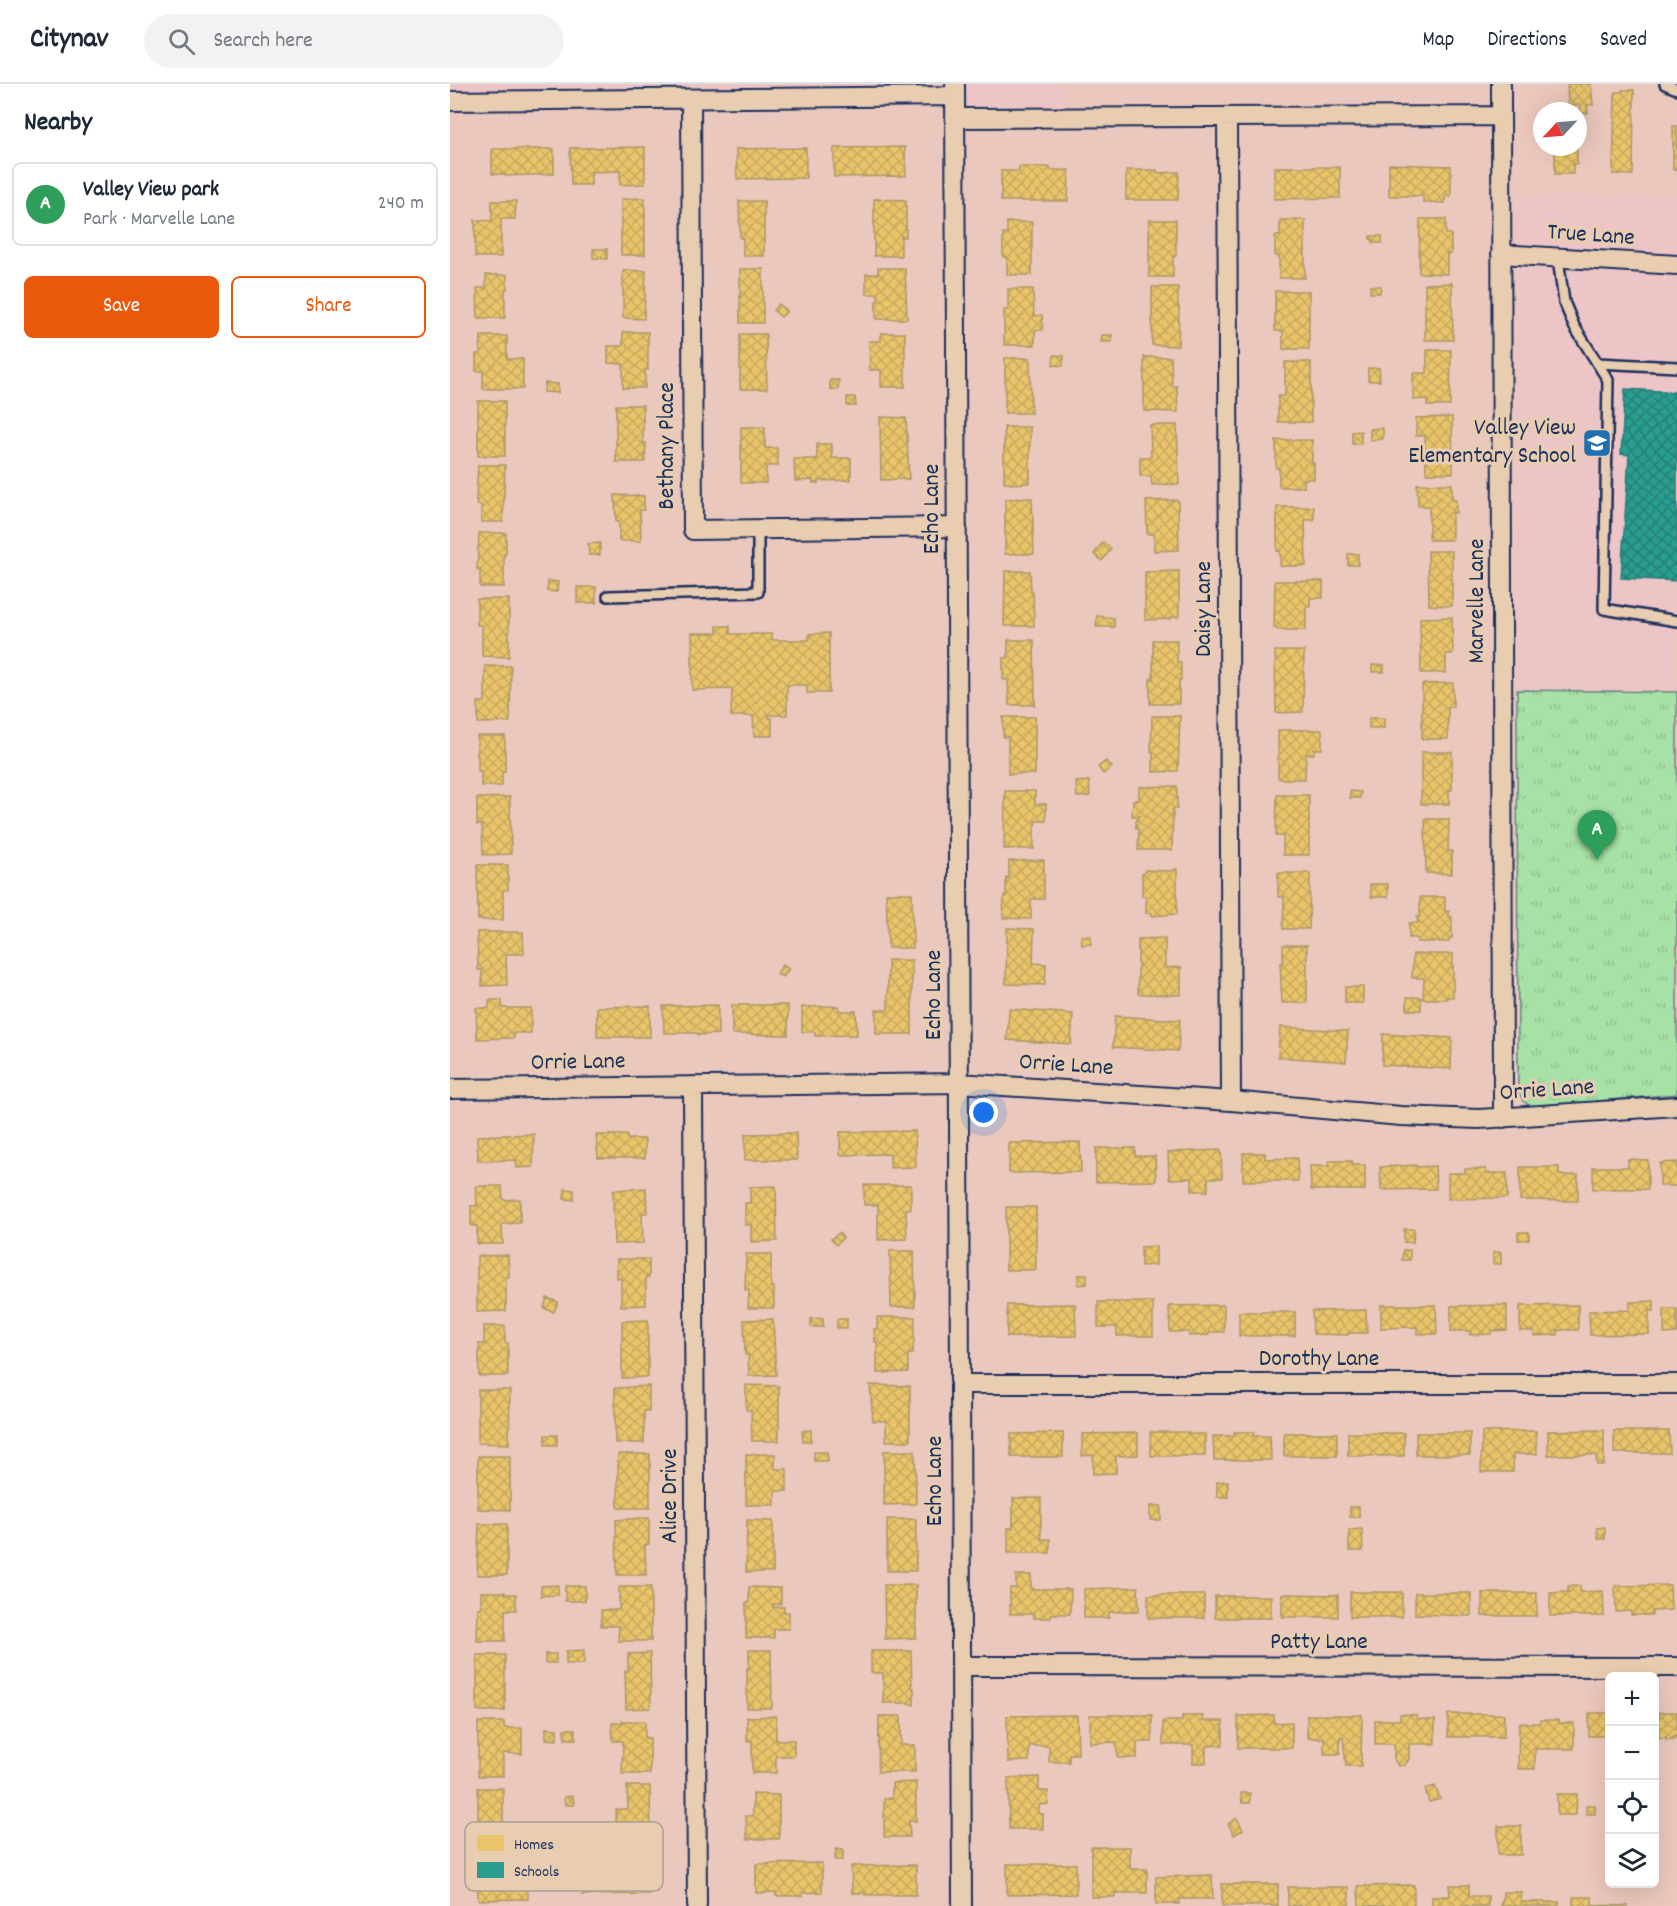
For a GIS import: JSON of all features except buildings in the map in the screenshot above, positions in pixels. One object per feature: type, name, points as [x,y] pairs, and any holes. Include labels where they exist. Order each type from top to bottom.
[{"type":"street","name":"Marvelle Lane","points":[[1501,84],[1503,1118]]},
{"type":"street","points":[[452,100],[691,99],[955,90]]},
{"type":"street","name":"Echo Lane","points":[[955,90],[962,1906]]},
{"type":"street","name":"Bethany Place","points":[[691,99],[693,530],[957,527]]},
{"type":"street","points":[[955,118],[1501,116]]},
{"type":"street","name":"Daisy Lane","points":[[1227,117],[1231,1101]]},
{"type":"street","name":"True Lane","points":[[1501,254],[1677,266]]},
{"type":"street","name":"Orrie Lane","points":[[450,1089],[959,1083],[1231,1101],[1401,1116],[1479,1119],[1677,1106]]},
{"type":"street","name":"Alice Drive","points":[[693,1086],[697,1906]]},
{"type":"street","name":"Dorothy Lane","points":[[960,1384],[1677,1384]]},
{"type":"street","name":"Patty Lane","points":[[961,1666],[1677,1667]]},
{"type":"lane","points":[[1665,84],[1677,89]]},
{"type":"lane","points":[[1558,258],[1564,302],[1574,326],[1608,380],[1604,609],[1677,621]]},
{"type":"lane","points":[[1597,363],[1677,367]]},
{"type":"lane","points":[[608,596],[758,592],[758,530]]},
{"type":"shaded area","points":[[457,84],[1066,84],[1066,118],[955,118],[955,96],[453,101]]},
{"type":"shaded area","name":"Valley View Elementary School","points":[[1677,195],[1677,692],[1517,690],[1516,196]]},
{"type":"green space","points":[[1517,690],[1677,692],[1677,1094],[1532,1107],[1523,1101],[1518,1090]]},
{"type":"place","name":"Valley View Elementary School","points":[[1597,443]]},
{"type":"place","name":"Valley View park","points":[[1597,860]]}]
